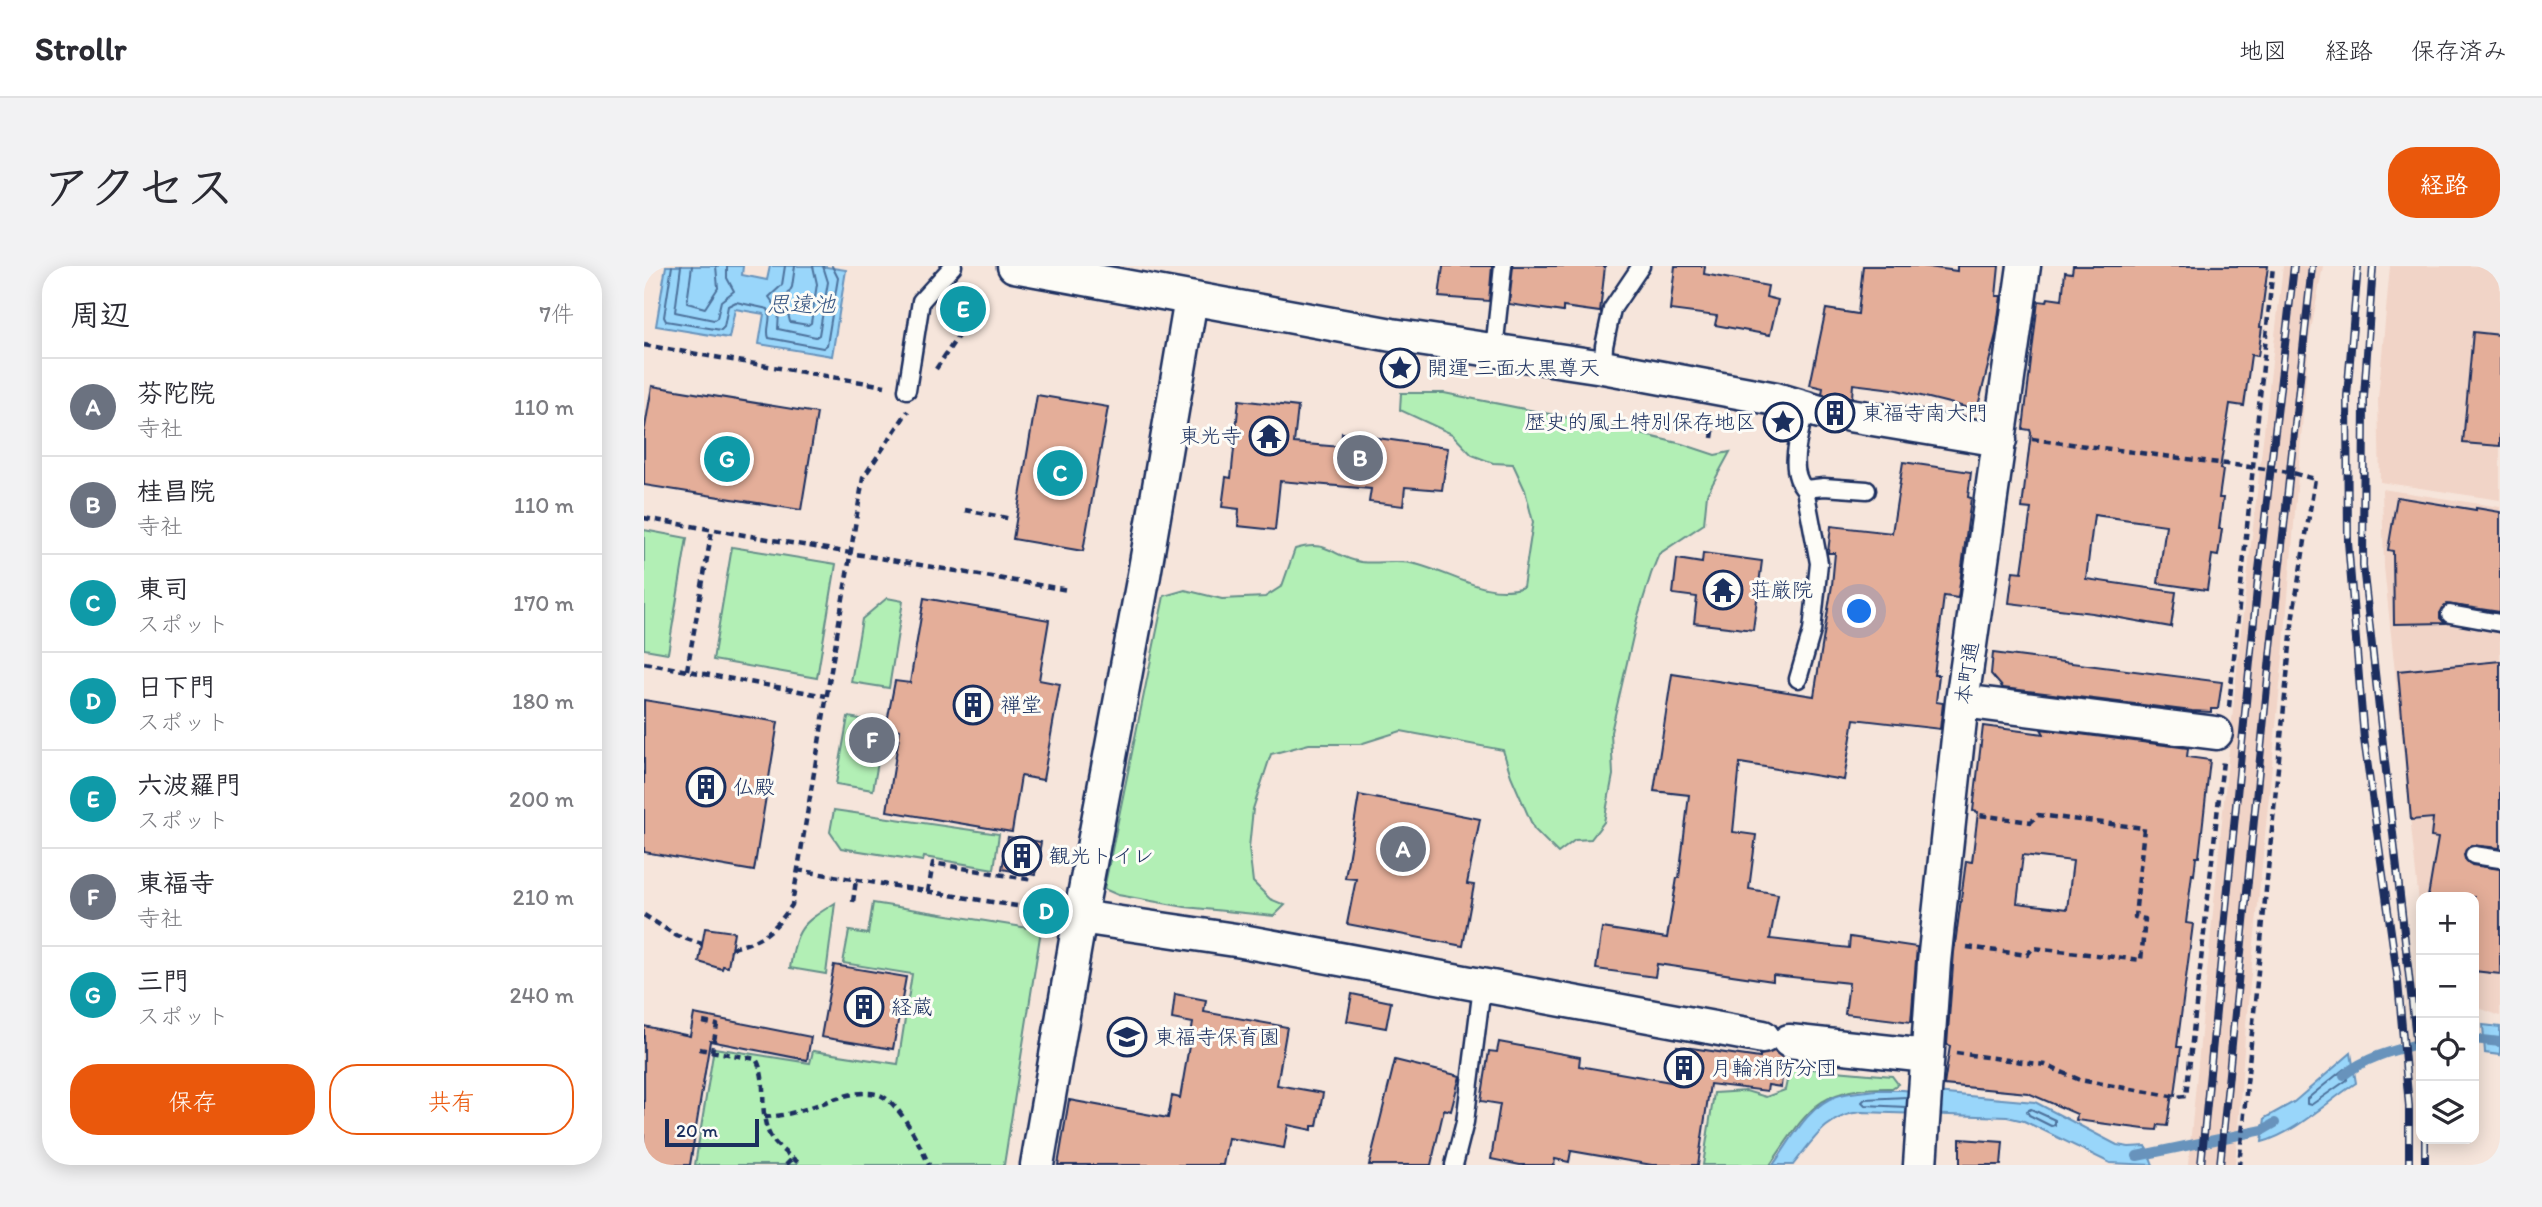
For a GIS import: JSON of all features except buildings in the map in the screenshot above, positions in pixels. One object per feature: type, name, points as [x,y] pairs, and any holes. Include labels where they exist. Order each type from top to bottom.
[{"type":"street","points":[[1014,266],[1392,335],[1603,366],[1776,399],[1825,412],[2000,440]]},
{"type":"street","name":"本町通","points":[[1920,1165],[1936,943],[1962,701],[2024,266]]},
{"type":"street","points":[[1037,1165],[1191,299]]},
{"type":"street","points":[[1962,701],[2223,732]]},
{"type":"street","points":[[1080,917],[1242,941],[1926,1069]]},
{"type":"lane","points":[[907,390],[921,301],[953,266]]},
{"type":"lane","points":[[1494,349],[1503,266]]},
{"type":"lane","points":[[1603,366],[1604,346],[1612,309],[1641,266]]},
{"type":"lane","points":[[1798,679],[1812,631],[1819,563],[1805,489],[1798,482],[1795,471],[1825,412]]},
{"type":"lane","points":[[1805,489],[1824,487],[1867,490]]},
{"type":"lane","points":[[2450,614],[2500,623]]},
{"type":"lane","points":[[2474,855],[2500,859]]},
{"type":"lane","points":[[1454,1165],[1465,1122],[1482,986]]},
{"type":"path","points":[[1926,1069],[1943,1051],[2045,1065],[2080,1080],[2176,1097],[2186,1096],[2273,266]]},
{"type":"path","points":[[644,345],[907,390]]},
{"type":"path","points":[[2000,440],[2011,436],[2290,472],[2315,479],[2293,615],[2239,1164]]},
{"type":"path","points":[[732,948],[752,943],[777,927],[792,905],[863,478]]},
{"type":"path","points":[[965,510],[1012,519]]},
{"type":"path","points":[[644,518],[1068,590]]},
{"type":"path","points":[[687,670],[712,530]]},
{"type":"path","points":[[644,663],[826,696]]},
{"type":"path","points":[[1936,943],[2026,955],[2033,948],[2141,960],[2145,919],[2135,917],[2144,828],[2038,815],[2031,822],[1951,811]]},
{"type":"path","points":[[928,892],[933,863],[1033,880]]},
{"type":"path","points":[[797,870],[1029,908]]},
{"type":"path","points":[[853,902],[856,880]]},
{"type":"path","points":[[644,915],[677,936],[702,944]]},
{"type":"path","points":[[703,1022],[717,1025],[712,1051]]},
{"type":"path","points":[[699,1049],[756,1059],[762,1069],[764,1117],[773,1140],[801,1165]]},
{"type":"path","points":[[764,1117],[797,1113],[849,1095],[881,1095],[890,1101],[908,1125],[929,1165]]},
{"type":"path","points":[[786,1165],[793,1158]]},
{"type":"shaded area","points":[[2283,266],[2323,266],[2309,341],[2284,646],[2246,1024],[2235,1165],[2188,1165],[2239,649]]},
{"type":"shaded area","points":[[2390,266],[2500,266],[2500,500],[2380,482],[2378,399]]},
{"type":"shaded area","points":[[2382,489],[2500,507],[2500,1016],[2479,1008],[2479,892],[2418,892],[2384,567]]},
{"type":"green space","points":[[1401,393],[1444,393],[1595,423],[1682,444],[1715,455],[1730,452],[1707,494],[1704,524],[1659,554],[1651,574],[1637,619],[1611,732],[1613,775],[1604,822],[1591,839],[1575,840],[1558,853],[1534,829],[1503,750],[1401,731],[1360,744],[1309,744],[1271,754],[1253,809],[1249,848],[1253,882],[1270,899],[1285,905],[1274,916],[1185,907],[1118,895],[1104,889],[1164,596],[1185,590],[1222,599],[1265,597],[1282,586],[1295,549],[1306,546],[1323,547],[1361,562],[1404,562],[1424,566],[1495,590],[1523,587],[1533,522],[1525,490],[1513,464],[1493,463],[1472,455],[1452,434],[1400,410]]},
{"type":"green space","points":[[644,530],[687,538],[668,653],[644,649]]},
{"type":"green space","points":[[732,547],[836,564],[817,678],[713,660]]},
{"type":"green space","points":[[887,598],[903,601],[889,688],[851,682],[862,619]]},
{"type":"green space","points":[[848,717],[885,723],[873,790],[836,784]]},
{"type":"green space","points":[[834,810],[999,834],[994,869],[924,857],[923,861],[841,848],[830,832]]},
{"type":"green space","points":[[835,903],[826,974],[790,968],[795,944],[802,928]]},
{"type":"green space","points":[[873,903],[1041,930],[1004,1165],[695,1165],[714,1048],[810,1063],[813,1051],[898,1064],[912,974],[843,963],[849,931],[868,934]]},
{"type":"green space","points":[[1790,1067],[1892,1076],[1898,1084],[1892,1088],[1847,1092],[1818,1105],[1806,1115],[1770,1165],[1703,1165],[1714,1093],[1746,1091],[1766,1097],[1785,1090]]},
{"type":"water","name":"思遠池","points":[[666,266],[743,266],[742,275],[767,280],[770,266],[820,266],[846,270],[832,356],[759,344],[764,314],[735,309],[729,338],[656,326]]},
{"type":"water","points":[[2483,1025],[2500,1027],[2500,1055],[2485,1053]]},
{"type":"water","points":[[2351,1053],[2356,1083],[2298,1125],[2262,1142],[2265,1118],[2294,1102]]},
{"type":"water","points":[[1876,1090],[2035,1102],[2117,1145],[2146,1146],[2153,1165],[2110,1163],[2024,1121],[2007,1117],[1862,1112],[1830,1123],[1793,1165],[1773,1165],[1800,1125],[1817,1107],[1837,1096]]},
{"type":"waterway","points":[[2479,1040],[2500,1042]]},
{"type":"waterway","points":[[2344,1075],[2371,1059],[2416,1044]]},
{"type":"waterway","points":[[2137,1156],[2263,1130],[2275,1123]]},
{"type":"railway","points":[[2201,1165],[2258,579],[2294,266]]},
{"type":"railway","points":[[2220,1165],[2312,266]]},
{"type":"railway","points":[[2358,266],[2347,396],[2348,542],[2364,739],[2398,982],[2409,1106],[2409,1165]]},
{"type":"railway","points":[[2373,266],[2364,397],[2363,566],[2421,1081]]},
{"type":"railway","points":[[2425,1144],[2425,1165]]},
{"type":"place","name":"六波羅門","points":[[963,309]]},
{"type":"place","name":"開運 三面大黒尊天","points":[[1400,368]]},
{"type":"place","name":"東福寺南大門","points":[[1835,413]]},
{"type":"place","name":"歴史的風土特別保存地区","points":[[1783,422]]},
{"type":"place","name":"東光寺","points":[[1269,436]]},
{"type":"place","name":"桂昌院","points":[[1360,458]]},
{"type":"place","name":"三門","points":[[727,459]]},
{"type":"place","name":"東司","points":[[1060,473]]},
{"type":"place","name":"荘厳院","points":[[1723,590]]},
{"type":"place","name":"禅堂","points":[[973,705]]},
{"type":"place","name":"東福寺","points":[[872,740]]},
{"type":"place","name":"仏殿","points":[[706,787]]},
{"type":"place","name":"芬陀院","points":[[1403,849]]},
{"type":"place","name":"観光トイレ","points":[[1022,856]]},
{"type":"place","name":"日下門","points":[[1046,911]]},
{"type":"place","name":"経蔵","points":[[864,1007]]},
{"type":"place","name":"東福寺保育園","points":[[1127,1037]]},
{"type":"place","name":"月輪消防分団","points":[[1684,1068]]}]
